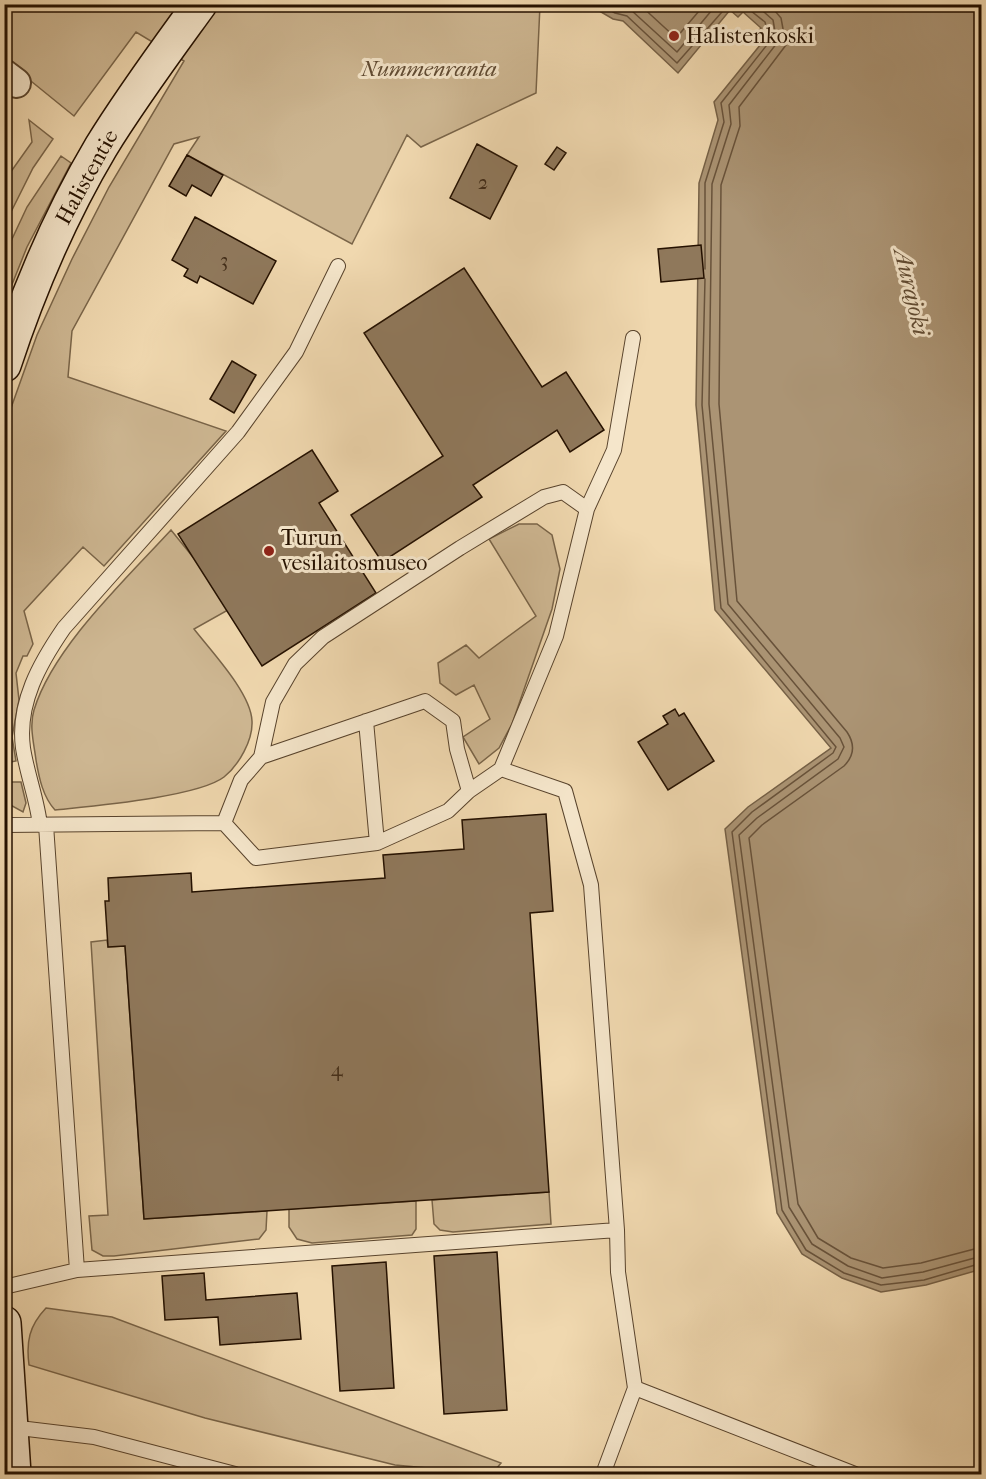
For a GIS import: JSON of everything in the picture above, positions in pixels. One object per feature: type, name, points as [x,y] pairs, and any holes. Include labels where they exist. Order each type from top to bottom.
[{"type":"street","name":"Halistentie","points":[[4,365],[46,254],[101,148],[152,70],[200,4]]},
{"type":"street","points":[[4,1323],[14,1474]]},
{"type":"lane","points":[[77,1270],[43,825],[22,735],[28,694],[43,658],[64,628],[238,432],[296,352],[338,266]]},
{"type":"lane","points":[[4,825],[224,823],[256,858],[377,843],[448,811],[469,791],[501,769],[556,636],[587,509],[614,450],[633,338]]},
{"type":"lane","points":[[224,823],[242,780],[261,757],[273,702],[295,664],[323,637],[460,548],[544,497],[562,492],[587,509]]},
{"type":"lane","points":[[261,757],[425,701],[453,721],[457,748],[469,791]]},
{"type":"lane","points":[[366,721],[377,843]]},
{"type":"lane","points":[[501,769],[565,791],[591,885],[617,1230],[618,1272],[635,1388],[603,1474]]},
{"type":"lane","points":[[4,1287],[77,1270],[617,1230]]},
{"type":"lane","points":[[635,1388],[855,1474]]},
{"type":"lane","points":[[11,1427],[94,1437],[236,1474]]},
{"type":"green space","name":"Nummenranta","points":[[5,5],[540,5],[536,93],[421,147],[407,135],[352,244],[187,155],[199,137],[174,144],[72,331],[68,377],[226,431],[104,566],[83,547],[24,611],[33,644],[27,656],[23,656],[16,673],[19,700],[12,737],[16,761],[5,763],[4,693],[11,692],[10,673],[4,673],[4,433],[37,335],[72,259],[109,187],[184,61],[136,32],[74,116],[5,60]]},
{"type":"green space","points":[[29,120],[53,139],[33,168],[5,224],[5,180],[32,142]]},
{"type":"green space","points":[[61,156],[71,163],[27,247],[5,302],[5,254],[27,207]]},
{"type":"green space","points":[[519,524],[537,524],[552,535],[560,569],[552,609],[512,724],[499,748],[479,764],[463,737],[490,719],[474,685],[456,695],[440,683],[438,663],[466,645],[479,658],[536,616],[489,539]]},
{"type":"green space","points":[[171,530],[201,567],[228,610],[194,629],[238,685],[245,698],[252,721],[248,744],[230,772],[211,784],[144,800],[55,810],[47,799],[37,767],[32,735],[34,710],[57,662],[74,638],[113,591]]},
{"type":"green space","points":[[5,782],[21,782],[26,803],[23,812],[5,802]]},
{"type":"green space","points":[[107,940],[108,947],[125,946],[144,1219],[267,1211],[266,1230],[259,1239],[114,1256],[103,1256],[92,1250],[89,1216],[108,1215],[91,942]]},
{"type":"green space","points":[[549,1192],[551,1224],[453,1232],[440,1230],[434,1224],[432,1200]]},
{"type":"green space","points":[[416,1201],[416,1229],[412,1235],[312,1243],[297,1239],[289,1227],[289,1209]]},
{"type":"green space","points":[[46,1308],[112,1317],[501,1463],[492,1474],[395,1465],[205,1418],[29,1365],[28,1349],[32,1328]]},
{"type":"water","name":"Aurajoki","points":[[589,5],[981,5],[982,1269],[926,1285],[881,1292],[842,1278],[802,1254],[777,1213],[725,829],[748,807],[831,748],[715,610],[696,405],[699,183],[718,120],[714,102],[765,39],[757,33],[761,28],[743,12],[738,17],[730,10],[678,73],[623,21],[613,19]]},
{"type":"building","points":[[477,144],[517,166],[490,219],[450,198]]},
{"type":"building","points":[[557,147],[566,153],[554,170],[545,164]]},
{"type":"building","points":[[187,155],[223,175],[211,196],[192,185],[186,196],[169,186]]},
{"type":"building","points":[[195,217],[276,261],[253,304],[200,276],[197,283],[184,276],[188,269],[172,260]]},
{"type":"building","points":[[701,245],[704,278],[661,282],[658,249]]},
{"type":"building","points":[[464,268],[542,387],[566,372],[604,430],[570,452],[557,430],[473,485],[482,497],[382,562],[351,515],[443,456],[364,333]]},
{"type":"building","points":[[232,361],[256,375],[234,413],[210,399]]},
{"type":"building","name":"Turun vesilaitosmuseo","points":[[312,450],[338,491],[319,503],[376,593],[262,666],[178,534]]},
{"type":"building","points":[[675,709],[679,716],[684,713],[714,761],[668,790],[638,742],[668,724],[663,716]]},
{"type":"building","points":[[546,814],[553,911],[530,913],[549,1192],[144,1219],[125,946],[108,947],[105,901],[109,901],[108,878],[191,873],[192,892],[385,878],[383,855],[464,849],[462,820]]},
{"type":"building","points":[[497,1252],[507,1410],[444,1414],[434,1256]]},
{"type":"building","points":[[386,1262],[394,1388],[340,1391],[332,1266]]},
{"type":"building","points":[[204,1273],[206,1300],[297,1293],[301,1339],[220,1345],[218,1317],[165,1320],[162,1276]]},
{"type":"place","name":"Halistenkoski","points":[[674,36]]},
{"type":"place","name":"Turun vesilaitosmuseo","points":[[269,551]]}]
